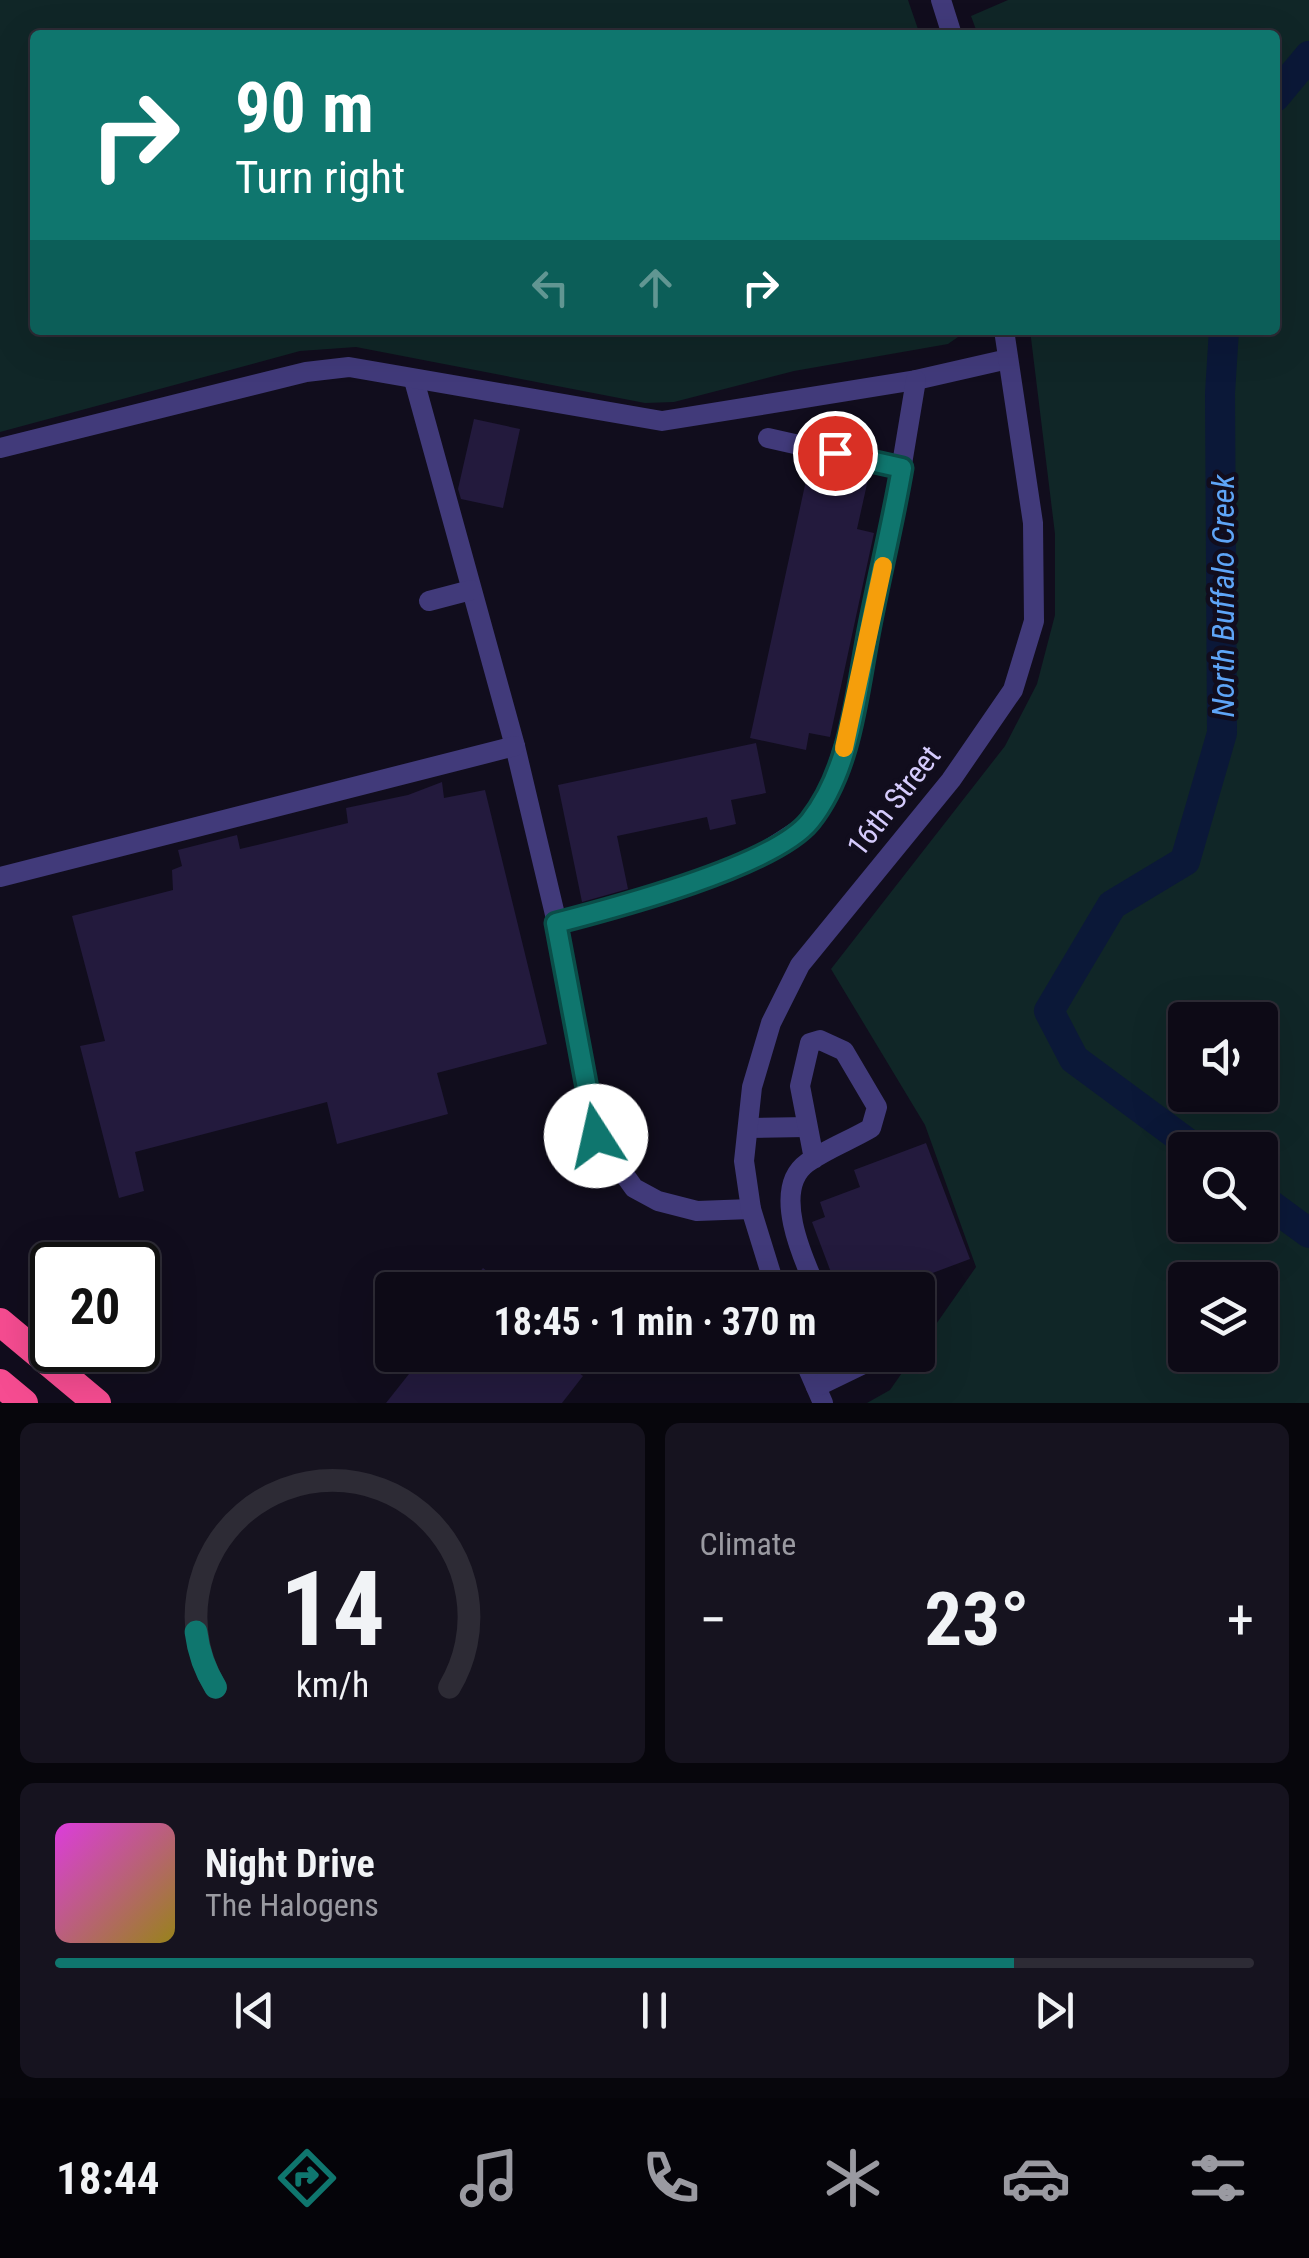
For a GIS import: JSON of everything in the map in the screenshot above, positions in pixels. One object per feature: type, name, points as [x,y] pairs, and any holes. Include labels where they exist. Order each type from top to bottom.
[{"type":"highway","points":[[0,1308],[91,1398]]},
{"type":"highway","points":[[0,1322],[91,1398]]},
{"type":"highway","points":[[0,1383],[24,1403]]},
{"type":"street","points":[[945,1],[951,30]]},
{"type":"street","name":"16th Street","points":[[770,1272],[750,1209],[744,1161],[752,1086],[771,1023],[800,965],[951,780],[1013,690],[1034,622],[1033,523],[1005,335]]},
{"type":"street","points":[[0,448],[306,372],[350,367],[662,421],[916,380],[1008,359]]},
{"type":"street","points":[[414,380],[515,746],[556,923],[596,1136],[634,1188],[658,1201],[698,1212],[750,1209]]},
{"type":"street","points":[[556,923],[674,890],[760,854],[808,824],[832,784],[851,724],[916,380]]},
{"type":"street","points":[[768,438],[902,468]]},
{"type":"street","points":[[429,601],[471,590]]},
{"type":"street","points":[[0,877],[515,746]]},
{"type":"street","points":[[811,1272],[790,1208],[791,1187],[804,1164],[814,1160],[871,1128],[878,1107],[844,1051],[820,1040],[810,1043],[800,1086],[814,1160]]},
{"type":"street","points":[[748,1128],[807,1127]]},
{"type":"street","points":[[819,1395],[855,1372]]},
{"type":"green space","points":[[0,0],[908,0],[918,30],[30,30],[30,335],[961,335],[948,344],[794,371],[674,402],[645,403],[356,347],[300,351],[0,432]]},
{"type":"green space","points":[[1008,0],[1309,0],[1309,1403],[867,1403],[890,1390],[903,1372],[935,1372],[935,1326],[976,1267],[925,1125],[831,969],[1005,746],[1037,684],[1055,615],[1055,534],[1031,335],[1280,335],[1280,30],[976,30],[971,16]]},
{"type":"building","points":[[474,419],[520,429],[503,508],[461,499],[458,489]]},
{"type":"building","points":[[810,462],[869,475],[857,529],[874,533],[830,737],[809,733],[806,750],[750,738]]},
{"type":"building","points":[[756,743],[766,793],[731,800],[736,824],[710,830],[707,817],[617,836],[628,889],[582,902],[558,785]]},
{"type":"building","points":[[442,782],[444,798],[485,790],[547,1044],[437,1073],[448,1114],[337,1144],[327,1102],[135,1152],[144,1191],[119,1198],[80,1046],[105,1041],[72,916],[173,890],[172,870],[182,866],[178,850],[237,835],[240,849],[348,823],[346,808],[408,795]]},
{"type":"building","points":[[926,1143],[970,1259],[935,1272],[831,1272],[812,1222],[825,1217],[820,1202],[860,1187],[854,1170]]},
{"type":"building","points":[[411,1372],[578,1372],[583,1376],[562,1403],[386,1403]]},
{"type":"waterway","name":"North Buffalo Creek","points":[[1280,91],[1309,56]]},
{"type":"waterway","name":"North Buffalo Creek","points":[[1173,1132],[1074,1059],[1049,1011],[1112,905],[1185,861],[1222,733],[1220,393],[1224,335]]},
{"type":"waterway","name":"North Buffalo Creek","points":[[1278,1210],[1309,1233]]},
{"type":"slow traffic","points":[[844,748],[883,566]]},
{"type":"route","points":[[596,1136],[556,923],[646,900],[760,854],[808,824],[832,784],[851,724],[902,468],[835,453]]}]
